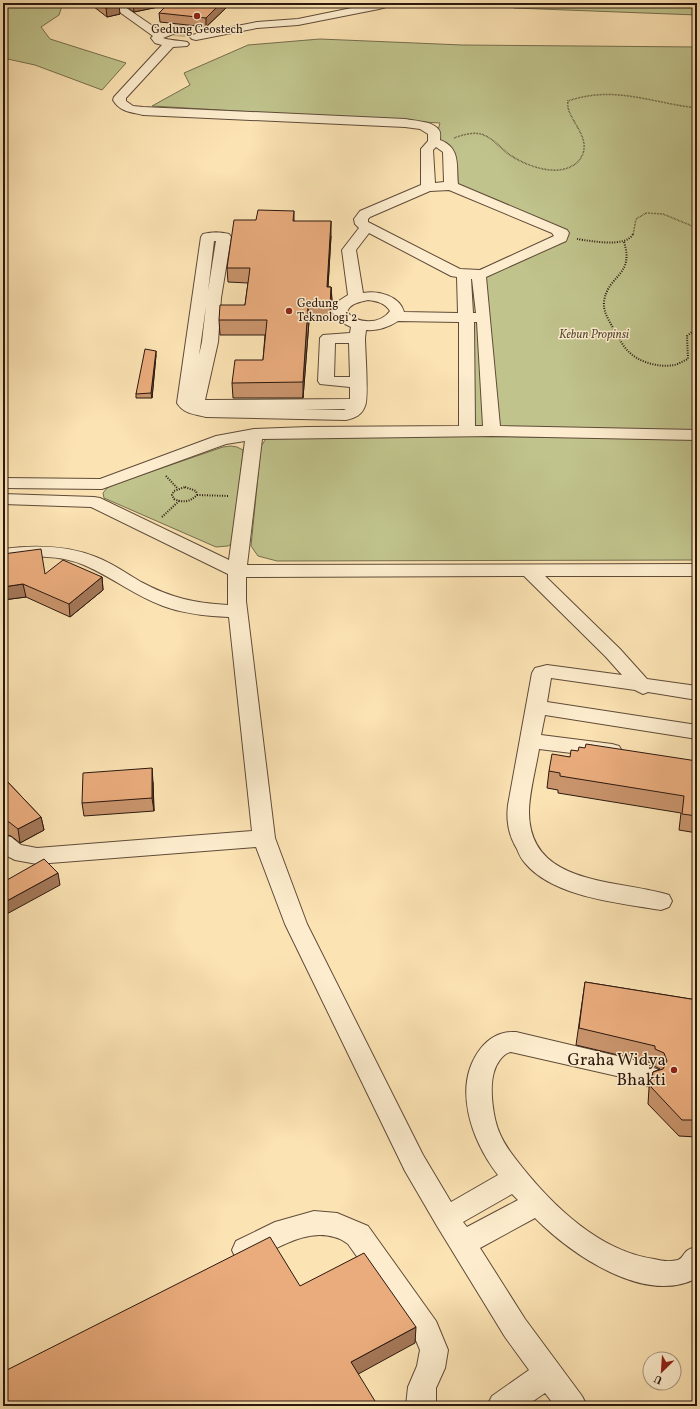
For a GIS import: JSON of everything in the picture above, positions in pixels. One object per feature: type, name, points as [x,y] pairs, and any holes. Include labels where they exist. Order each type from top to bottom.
[{"type":"street","points":[[112,3],[159,35]]},
{"type":"street","points":[[257,25],[266,21],[344,3]]},
{"type":"street","points":[[159,35],[157,38],[159,41],[170,44],[187,43],[193,40],[194,35],[257,25],[298,22],[379,6],[382,5],[381,3]]},
{"type":"street","points":[[159,35],[174,30]]},
{"type":"street","points":[[170,44],[120,97],[119,100],[122,105],[143,110],[405,123],[430,128],[434,132],[434,141],[427,149],[428,187]]},
{"type":"street","points":[[434,141],[444,146],[449,152],[451,186]]},
{"type":"street","points":[[451,186],[557,230],[562,233],[561,238],[471,275],[456,273],[366,228],[362,224],[361,219],[365,214],[428,187],[451,186]]},
{"type":"street","points":[[356,298],[349,250],[366,228]]},
{"type":"street","points":[[214,253],[207,299],[197,318],[192,342],[185,402],[191,409],[346,415],[356,410],[358,404],[358,331],[339,312],[342,305],[356,298],[376,297],[384,299],[395,311],[484,313]]},
{"type":"street","points":[[467,431],[466,313],[471,275]]},
{"type":"street","points":[[471,275],[484,313],[492,430]]},
{"type":"street","points":[[207,299],[213,318],[210,342],[197,401],[207,409]]},
{"type":"street","points":[[357,382],[326,381],[328,338],[358,331],[391,320],[395,311]]},
{"type":"street","points":[[197,318],[213,318]]},
{"type":"street","points":[[192,342],[210,342]]},
{"type":"street","points":[[3,483],[102,484],[222,440],[254,434],[492,430],[697,435]]},
{"type":"street","points":[[254,434],[237,571],[238,611],[264,838],[296,924],[414,1163],[446,1218],[515,1328],[547,1374],[572,1406]]},
{"type":"street","points":[[94,502],[102,484]]},
{"type":"street","points":[[3,499],[94,502],[237,571],[697,570]]},
{"type":"street","points":[[3,554],[32,550],[60,553],[84,559],[100,566],[140,590],[170,602],[204,609],[238,611]]},
{"type":"street","points":[[528,570],[613,653],[643,686]]},
{"type":"street","points":[[660,901],[585,888],[546,870],[533,860],[521,841],[518,814],[536,706],[542,673],[544,672],[697,693]]},
{"type":"street","points":[[536,706],[697,732]]},
{"type":"street","points":[[530,741],[634,754]]},
{"type":"street","points":[[3,843],[15,852],[37,856],[264,838]]},
{"type":"street","points":[[650,1078],[634,1070],[516,1042],[504,1042],[496,1047],[485,1062],[480,1073],[479,1091],[482,1116],[487,1135],[499,1156],[536,1204],[575,1236],[602,1255],[623,1266],[656,1273],[684,1272],[693,1267],[697,1260]]},
{"type":"street","points":[[446,1218],[516,1179]]},
{"type":"street","points":[[463,1243],[536,1204]]},
{"type":"street","points":[[228,1260],[284,1231],[314,1223],[337,1225],[358,1235],[426,1330],[434,1350],[430,1368],[422,1387],[421,1406]]},
{"type":"street","points":[[502,1406],[547,1374]]},
{"type":"path","points":[[434,141],[453,139],[464,134],[481,134],[498,143],[506,152],[521,162],[540,168],[561,170],[573,167],[580,161],[583,151],[584,143],[582,136],[567,107],[568,101],[578,96],[632,96],[697,108]]},
{"type":"path","points":[[561,238],[624,242],[631,238],[635,228],[636,219],[646,213],[663,214],[697,228]]},
{"type":"path","points":[[624,242],[627,248],[627,261],[623,273],[606,292],[604,304],[608,320],[628,352],[649,363],[672,366],[688,360],[687,336],[697,328]]},
{"type":"path","points":[[197,495],[196,491],[191,488],[178,489],[172,495],[178,501],[190,501],[197,495],[247,497]]},
{"type":"path","points":[[150,529],[178,501]]},
{"type":"green space","points":[[3,3],[63,3],[59,15],[41,27],[50,39],[126,63],[102,90],[35,65],[3,58]]},
{"type":"green space","points":[[506,3],[697,3],[697,15],[514,8]]},
{"type":"green space","name":"Kebun Propinsi","points":[[320,39],[462,45],[697,47],[697,560],[277,561],[258,556],[251,546],[261,446],[266,439],[279,435],[547,437],[473,436],[465,275],[557,240],[560,234],[451,186],[449,152],[435,141],[440,123],[152,106],[190,85],[184,73],[248,45]]},
{"type":"green space","points":[[231,446],[243,450],[243,453],[233,543],[228,546],[216,547],[104,498],[103,493],[107,488],[115,484],[223,447]]},
{"type":"building","points":[[100,3],[116,3],[119,5],[106,8]]},
{"type":"building","points":[[169,3],[221,3],[206,18],[159,13]]},
{"type":"building","name":"Gedung Teknologi 2","points":[[258,210],[294,211],[293,221],[331,221],[327,287],[331,287],[330,306],[308,306],[303,382],[232,383],[235,360],[263,360],[267,320],[219,320],[220,305],[245,305],[250,268],[227,268],[234,220],[256,220]]},
{"type":"building","points":[[145,349],[156,351],[151,393],[136,394]]},
{"type":"building","points":[[41,549],[45,574],[63,560],[102,577],[69,604],[23,584],[3,587],[3,554]]},
{"type":"building","points":[[586,744],[697,761],[697,816],[682,814],[684,796],[560,776],[560,773],[549,771],[552,754],[570,757],[571,750],[578,751],[579,747],[585,748]]},
{"type":"building","points":[[152,768],[152,798],[82,803],[83,773]]},
{"type":"building","points":[[3,777],[41,817],[18,829],[9,822],[3,821]]},
{"type":"building","points":[[44,859],[58,873],[3,903],[3,876],[7,880]]},
{"type":"building","name":"Graha Widya Bhakti","points":[[585,982],[697,1000],[697,1120],[682,1120],[651,1087],[653,1072],[663,1069],[667,1061],[664,1053],[655,1049],[655,1046],[579,1028]]},
{"type":"building","points":[[270,1237],[300,1286],[364,1253],[416,1327],[351,1362],[378,1406],[3,1406],[3,1372]]},
{"type":"tunnel","points":[[174,30],[191,32]]},
{"type":"place","name":"Gedung Geostech","points":[[197,16]]},
{"type":"place","name":"Gedung Teknologi 2","points":[[289,311]]},
{"type":"place","name":"Graha Widya Bhakti","points":[[674,1070]]}]
